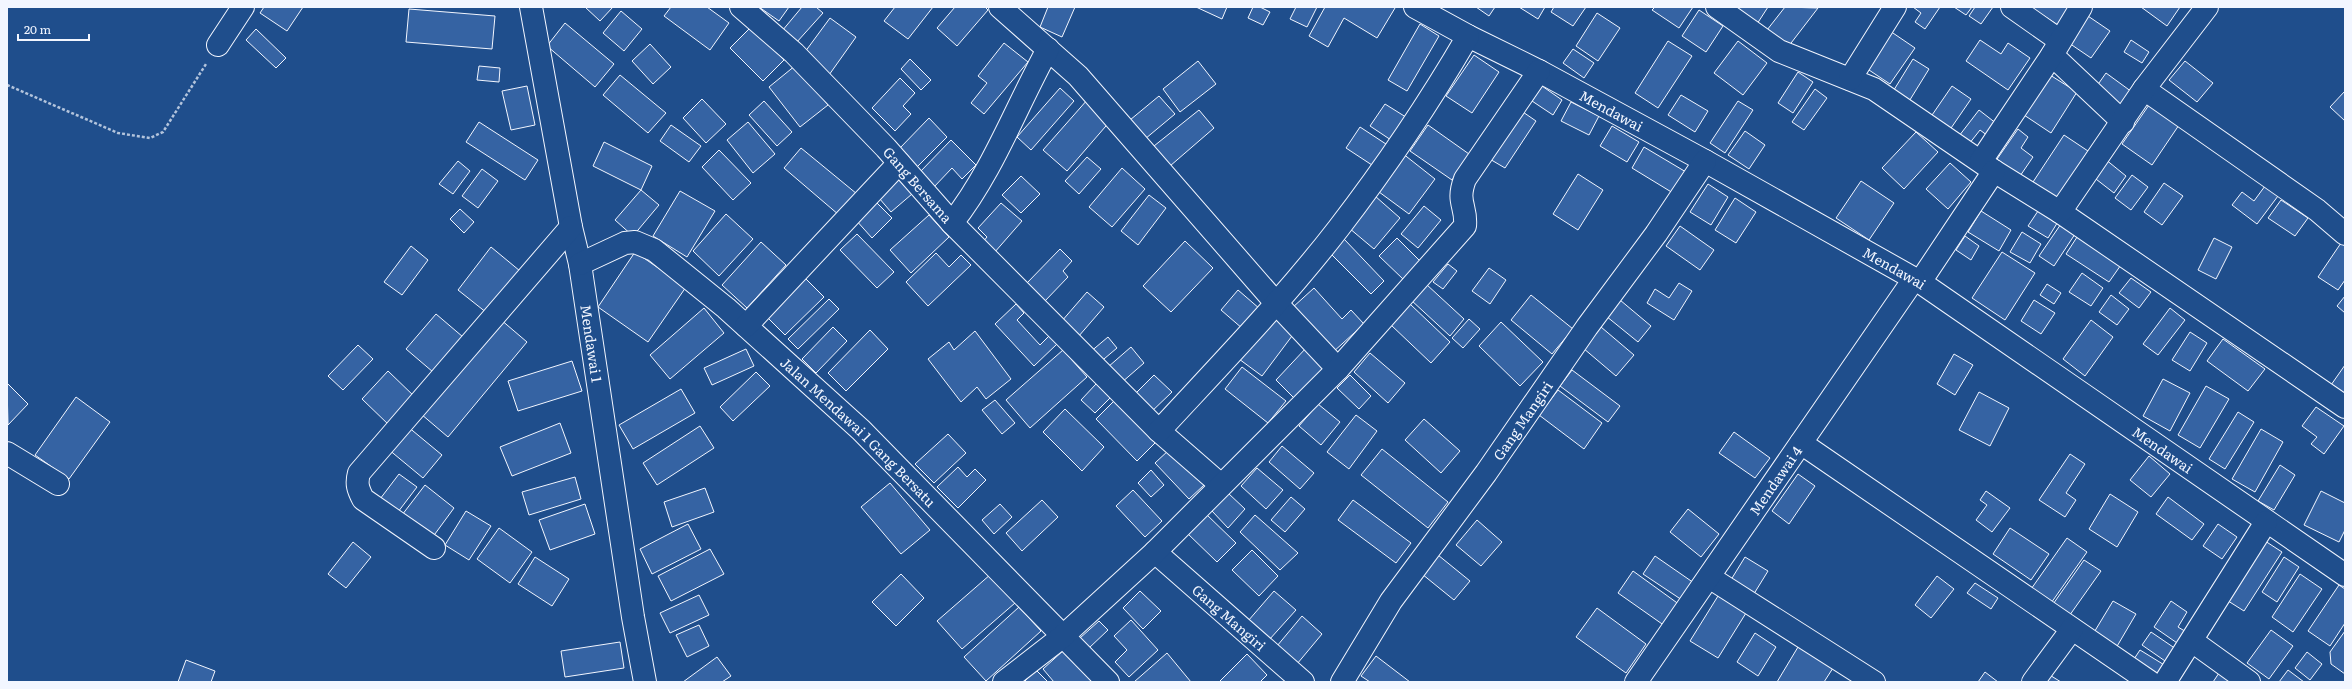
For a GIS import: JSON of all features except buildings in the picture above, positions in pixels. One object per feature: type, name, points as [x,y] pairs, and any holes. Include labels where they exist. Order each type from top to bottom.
[{"type":"street","points":[[218,45],[243,7]]},
{"type":"street","name":"Mendawai 1","points":[[532,7],[571,227],[580,264],[633,617],[645,682]]},
{"type":"street","name":"Gang Bersama","points":[[742,7],[794,54],[899,163],[952,223],[969,201],[986,172],[1024,93],[1048,49]]},
{"type":"street","points":[[1000,7],[1078,76],[1276,303],[1338,369]]},
{"type":"street","name":"Mendawai","points":[[1416,7],[1468,36],[1540,71],[1705,161],[1917,281],[2345,575]]},
{"type":"street","points":[[1717,7],[1779,51],[1850,78],[1874,89],[1987,166],[2060,212],[2345,407]]},
{"type":"street","points":[[1850,78],[1895,7]]},
{"type":"street","points":[[2012,7],[2056,48],[2123,122]]},
{"type":"street","name":"Mendawai 4","points":[[1636,682],[1801,443],[1917,281],[2081,7]]},
{"type":"street","points":[[2060,212],[2123,122],[2144,89],[2206,7]]},
{"type":"street","points":[[1159,431],[1276,303],[1338,229],[1439,86],[1468,36]]},
{"type":"street","points":[[1004,682],[1062,637],[1155,552],[1338,369],[1461,231],[1466,218],[1460,195],[1465,180],[1540,71]]},
{"type":"street","points":[[2144,89],[2317,210],[2345,234]]},
{"type":"street","name":"Gang Mangiri","points":[[1342,682],[1390,601],[1486,473],[1587,327],[1656,234],[1705,161]]},
{"type":"street","points":[[746,326],[899,163]]},
{"type":"street","points":[[952,223],[1159,431],[1222,485]]},
{"type":"street","points":[[434,548],[363,499],[358,490],[357,482],[359,473],[571,227]]},
{"type":"street","name":"Jalan Mendawai 1 Gang Bersatu","points":[[580,264],[626,243],[634,242],[645,245],[746,326],[861,430],[1062,637],[1108,682]]},
{"type":"street","points":[[1801,443],[2150,682]]},
{"type":"street","points":[[7,453],[58,484]]},
{"type":"street","points":[[2165,682],[2266,522]]},
{"type":"street","name":"Gang Mangiri","points":[[1155,552],[1303,682]]},
{"type":"street","points":[[1709,577],[1874,682]]},
{"type":"street","points":[[2033,682],[2072,629]]},
{"type":"street","points":[[2192,641],[2250,682]]},
{"type":"path","points":[[7,85],[118,133],[150,138],[163,132],[218,45]]}]
